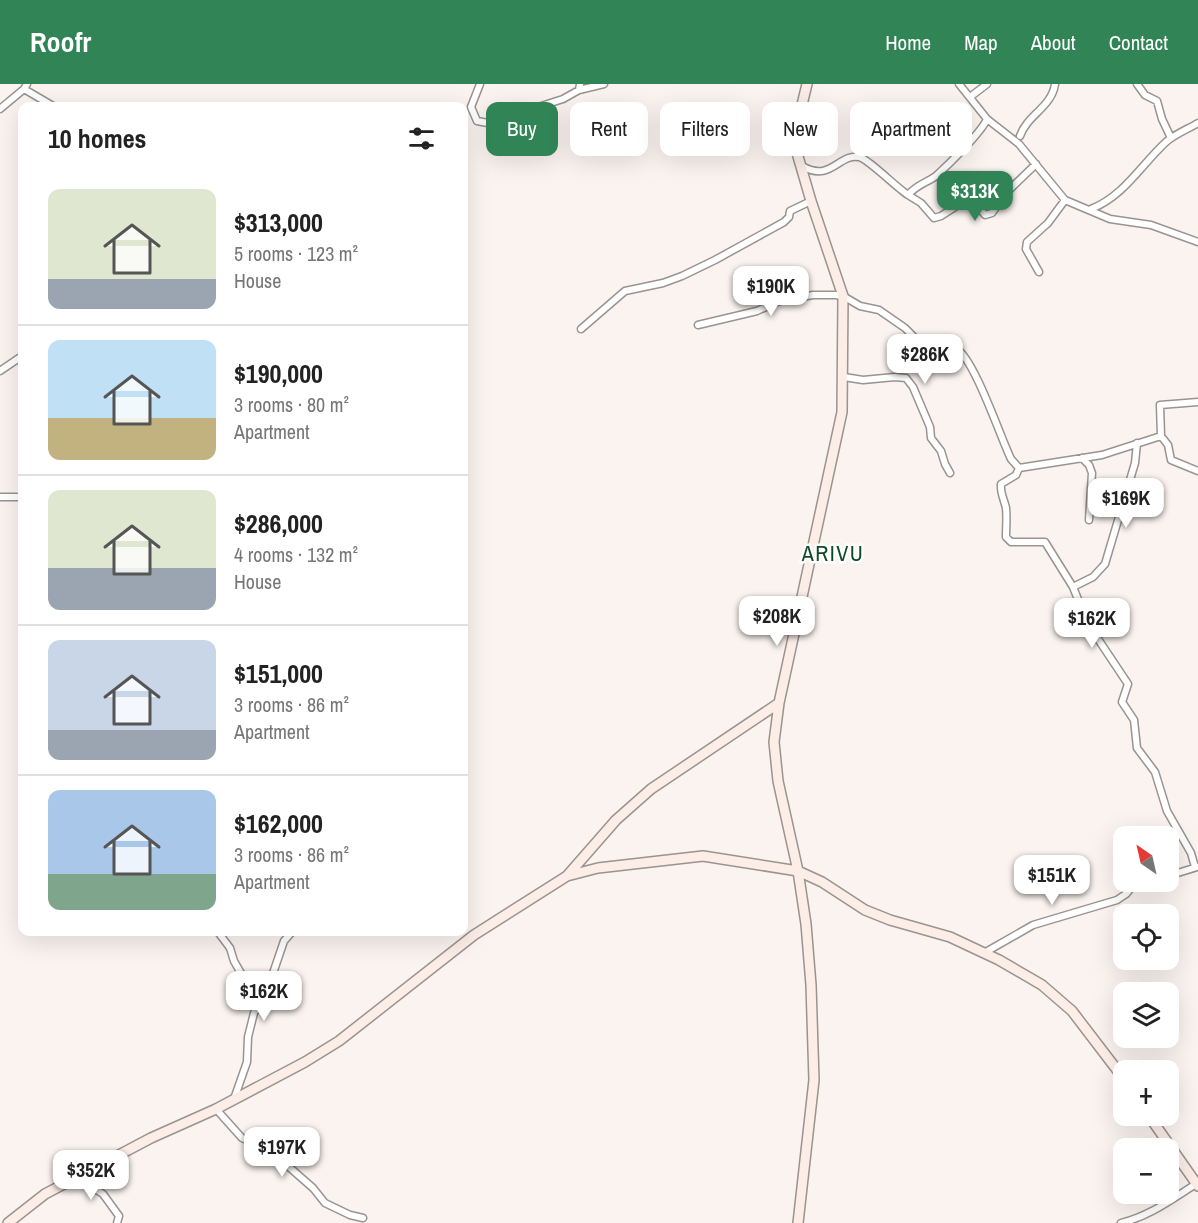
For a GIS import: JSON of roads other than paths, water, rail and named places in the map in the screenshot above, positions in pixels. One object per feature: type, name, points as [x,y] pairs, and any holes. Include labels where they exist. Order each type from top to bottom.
[{"type":"street","points":[[480,84],[471,107],[477,121],[488,123],[563,99],[579,87],[604,84]]},
{"type":"street","points":[[798,1223],[814,1080],[809,954],[798,872],[778,781],[774,742],[779,703],[843,404],[843,296],[795,145],[807,84]]},
{"type":"street","points":[[959,84],[987,119],[1014,139],[1065,200],[1110,219],[1151,225],[1198,242]]},
{"type":"street","points":[[970,97],[987,84]]},
{"type":"street","points":[[1020,135],[1024,127],[1051,97],[1055,84]]},
{"type":"street","points":[[1137,84],[1144,95],[1158,101],[1161,119],[1171,138]]},
{"type":"street","points":[[0,109],[25,86],[47,102]]},
{"type":"street","points":[[908,195],[916,187],[937,175],[967,146],[987,119]]},
{"type":"street","points":[[1090,209],[1104,204],[1118,193],[1171,138],[1198,123]]},
{"type":"street","points":[[800,165],[813,172],[828,170],[851,157],[866,159],[889,181],[921,203],[934,218],[969,198],[985,215],[992,213],[1000,205],[1007,192],[1036,164]]},
{"type":"street","points":[[1039,272],[1026,249],[1027,242],[1048,223],[1065,200]]},
{"type":"street","points":[[581,329],[621,294],[632,289],[663,283],[715,260],[784,222],[789,218],[790,211],[811,201]]},
{"type":"street","points":[[698,325],[757,311],[779,301],[813,295],[843,296],[860,306],[879,310],[906,328],[925,348],[950,347],[959,350],[975,376],[1011,459],[1018,468]]},
{"type":"street","points":[[0,371],[18,360]]},
{"type":"street","points":[[843,376],[863,380],[906,378],[913,387],[930,427],[931,438],[941,451],[950,473]]},
{"type":"street","points":[[1198,402],[1160,405],[1161,435],[1168,446],[1169,456],[1172,461],[1198,471]]},
{"type":"street","points":[[1018,468],[1102,455],[1161,435]]},
{"type":"street","points":[[1072,587],[1093,577],[1105,564],[1135,463],[1137,443]]},
{"type":"street","points":[[1082,458],[1089,465],[1092,473],[1089,520]]},
{"type":"street","points":[[1018,468],[1016,475],[1001,484],[1000,492],[1005,505],[1007,539],[1011,542],[1045,542],[1072,587],[1088,624],[1128,685],[1122,702],[1134,720],[1137,748],[1155,771],[1167,812],[1197,867],[1179,873]]},
{"type":"street","points":[[0,497],[18,497]]},
{"type":"street","points":[[8,1223],[45,1194],[151,1138],[216,1109],[280,1076],[339,1041],[474,935],[567,876],[616,820],[651,789],[779,703]]},
{"type":"street","points":[[567,876],[598,868],[703,856],[798,872],[822,882],[865,910],[890,920],[950,937],[984,952],[1042,985],[1064,1002],[1113,1064]]},
{"type":"street","points":[[984,952],[1033,925],[1117,900],[1128,892]]},
{"type":"street","points":[[221,936],[230,948],[234,962],[258,1003]]},
{"type":"street","points":[[234,1099],[247,1062],[248,1037],[258,1003],[269,985],[289,936]]},
{"type":"street","points":[[216,1109],[242,1138],[272,1152],[313,1188],[325,1203],[350,1215],[363,1218]]},
{"type":"street","points":[[1121,1223],[1137,1219],[1197,1185],[1156,1126]]},
{"type":"street","points":[[77,1178],[103,1194],[119,1216],[117,1223]]},
{"type":"district","name":"ARIVU","points":[[833,553]]}]
